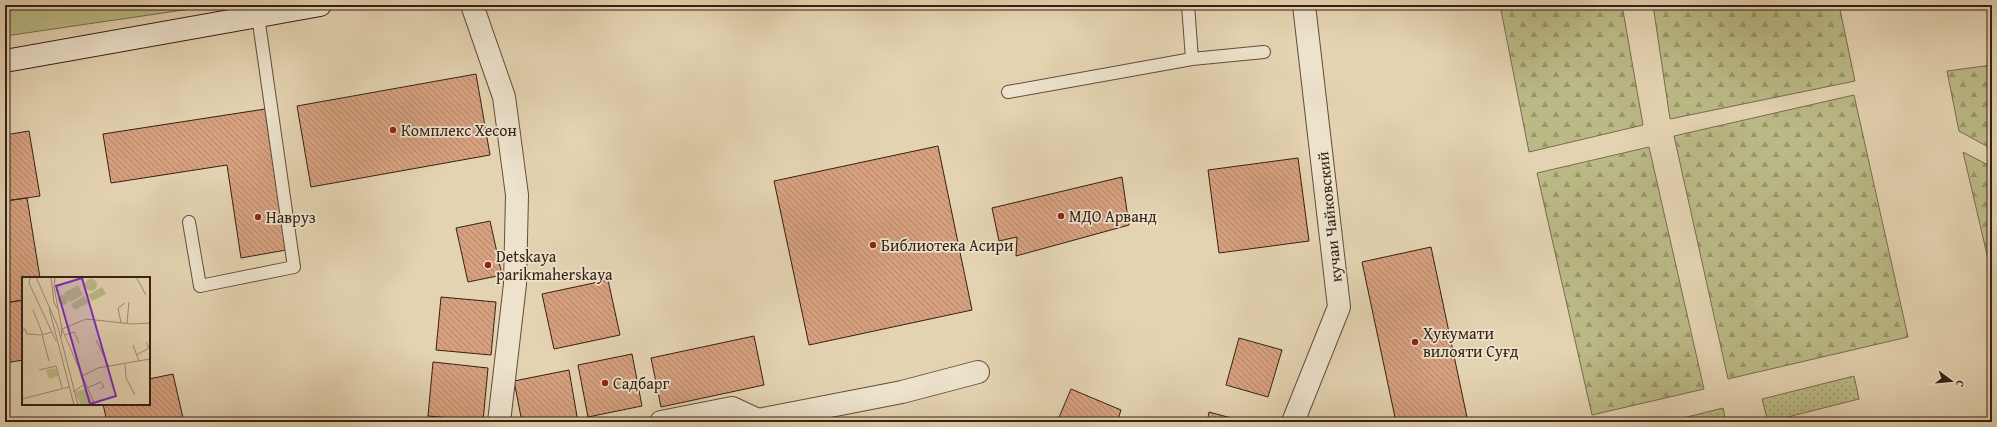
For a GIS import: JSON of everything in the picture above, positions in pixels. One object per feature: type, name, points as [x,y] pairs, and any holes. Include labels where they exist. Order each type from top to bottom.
[{"type":"street","points":[[5,60],[320,5]]},
{"type":"street","points":[[472,5],[504,97],[517,195],[515,284],[499,422]]},
{"type":"street","name":"кучаи Чайковский","points":[[1293,422],[1339,307],[1304,5]]},
{"type":"street","points":[[661,422],[732,408],[758,420],[902,392],[978,372]]},
{"type":"lane","points":[[1188,5],[1192,59]]},
{"type":"lane","points":[[189,222],[200,286],[294,267],[258,16]]},
{"type":"lane","points":[[1008,92],[1192,59],[1264,52]]},
{"type":"green space","points":[[5,5],[218,5],[5,36]]},
{"type":"green space","points":[[1500,5],[1622,5],[1643,125],[1529,152]]},
{"type":"green space","points":[[1653,5],[1839,5],[1855,81],[1670,119]]},
{"type":"green space","points":[[1992,65],[1992,149],[1959,131],[1947,71]]},
{"type":"green space","points":[[1854,95],[1908,337],[1728,379],[1674,136]]},
{"type":"green space","points":[[1649,147],[1704,389],[1592,415],[1537,173]]},
{"type":"green space","points":[[1963,152],[1992,167],[1992,276]]},
{"type":"green space","points":[[1854,376],[1859,399],[1768,422],[1762,399]]},
{"type":"green space","points":[[1723,408],[1726,422],[1667,422]]},
{"type":"building","name":"Комплекс Хесон","points":[[476,74],[490,155],[311,187],[297,106]]},
{"type":"building","name":"Навруз","points":[[265,109],[286,250],[241,258],[227,165],[111,183],[103,134]]},
{"type":"building","points":[[29,131],[40,196],[5,201],[5,135]]},
{"type":"building","name":"Библиотека Асири","points":[[938,146],[972,310],[809,345],[774,181]]},
{"type":"building","points":[[1298,158],[1309,241],[1219,253],[1208,170]]},
{"type":"building","name":"МДО Арванд","points":[[1122,177],[1129,225],[1016,256],[1017,237],[999,241],[992,208]]},
{"type":"building","points":[[27,198],[40,277],[22,277],[22,300],[5,303],[5,201]]},
{"type":"building","points":[[490,221],[502,275],[468,282],[456,228]]},
{"type":"building","name":"Ҳукумати вилояти Суғд","points":[[1431,247],[1468,422],[1396,422],[1362,262]]},
{"type":"building","points":[[608,280],[620,335],[554,349],[542,294]]},
{"type":"building","points":[[441,297],[496,302],[491,355],[436,350]]},
{"type":"building","points":[[22,300],[22,360],[5,363],[5,303]]},
{"type":"building","points":[[754,336],[764,385],[661,407],[651,358]]},
{"type":"building","points":[[1239,338],[1282,350],[1268,397],[1226,385]]},
{"type":"building","points":[[632,354],[642,406],[588,417],[578,365]]},
{"type":"building","points":[[433,362],[488,368],[483,421],[428,416]]},
{"type":"building","points":[[569,370],[578,422],[522,422],[514,381]]},
{"type":"building","points":[[173,374],[183,418],[168,422],[107,422],[103,405],[150,405],[150,379]]},
{"type":"building","points":[[1071,389],[1121,410],[1117,422],[1057,422]]},
{"type":"building","points":[[1209,412],[1246,422],[1207,422]]},
{"type":"place","name":"Комплекс Хесон","points":[[393,130]]},
{"type":"place","name":"МДО Арванд","points":[[1061,216]]},
{"type":"place","name":"Навруз","points":[[258,217]]},
{"type":"place","name":"Библиотека Асири","points":[[873,245]]},
{"type":"place","name":"Detskaya parikmaherskaya","points":[[488,265]]},
{"type":"place","name":"Ҳукумати вилояти Суғд","points":[[1415,342]]},
{"type":"place","name":"Садбарг","points":[[605,383]]}]
